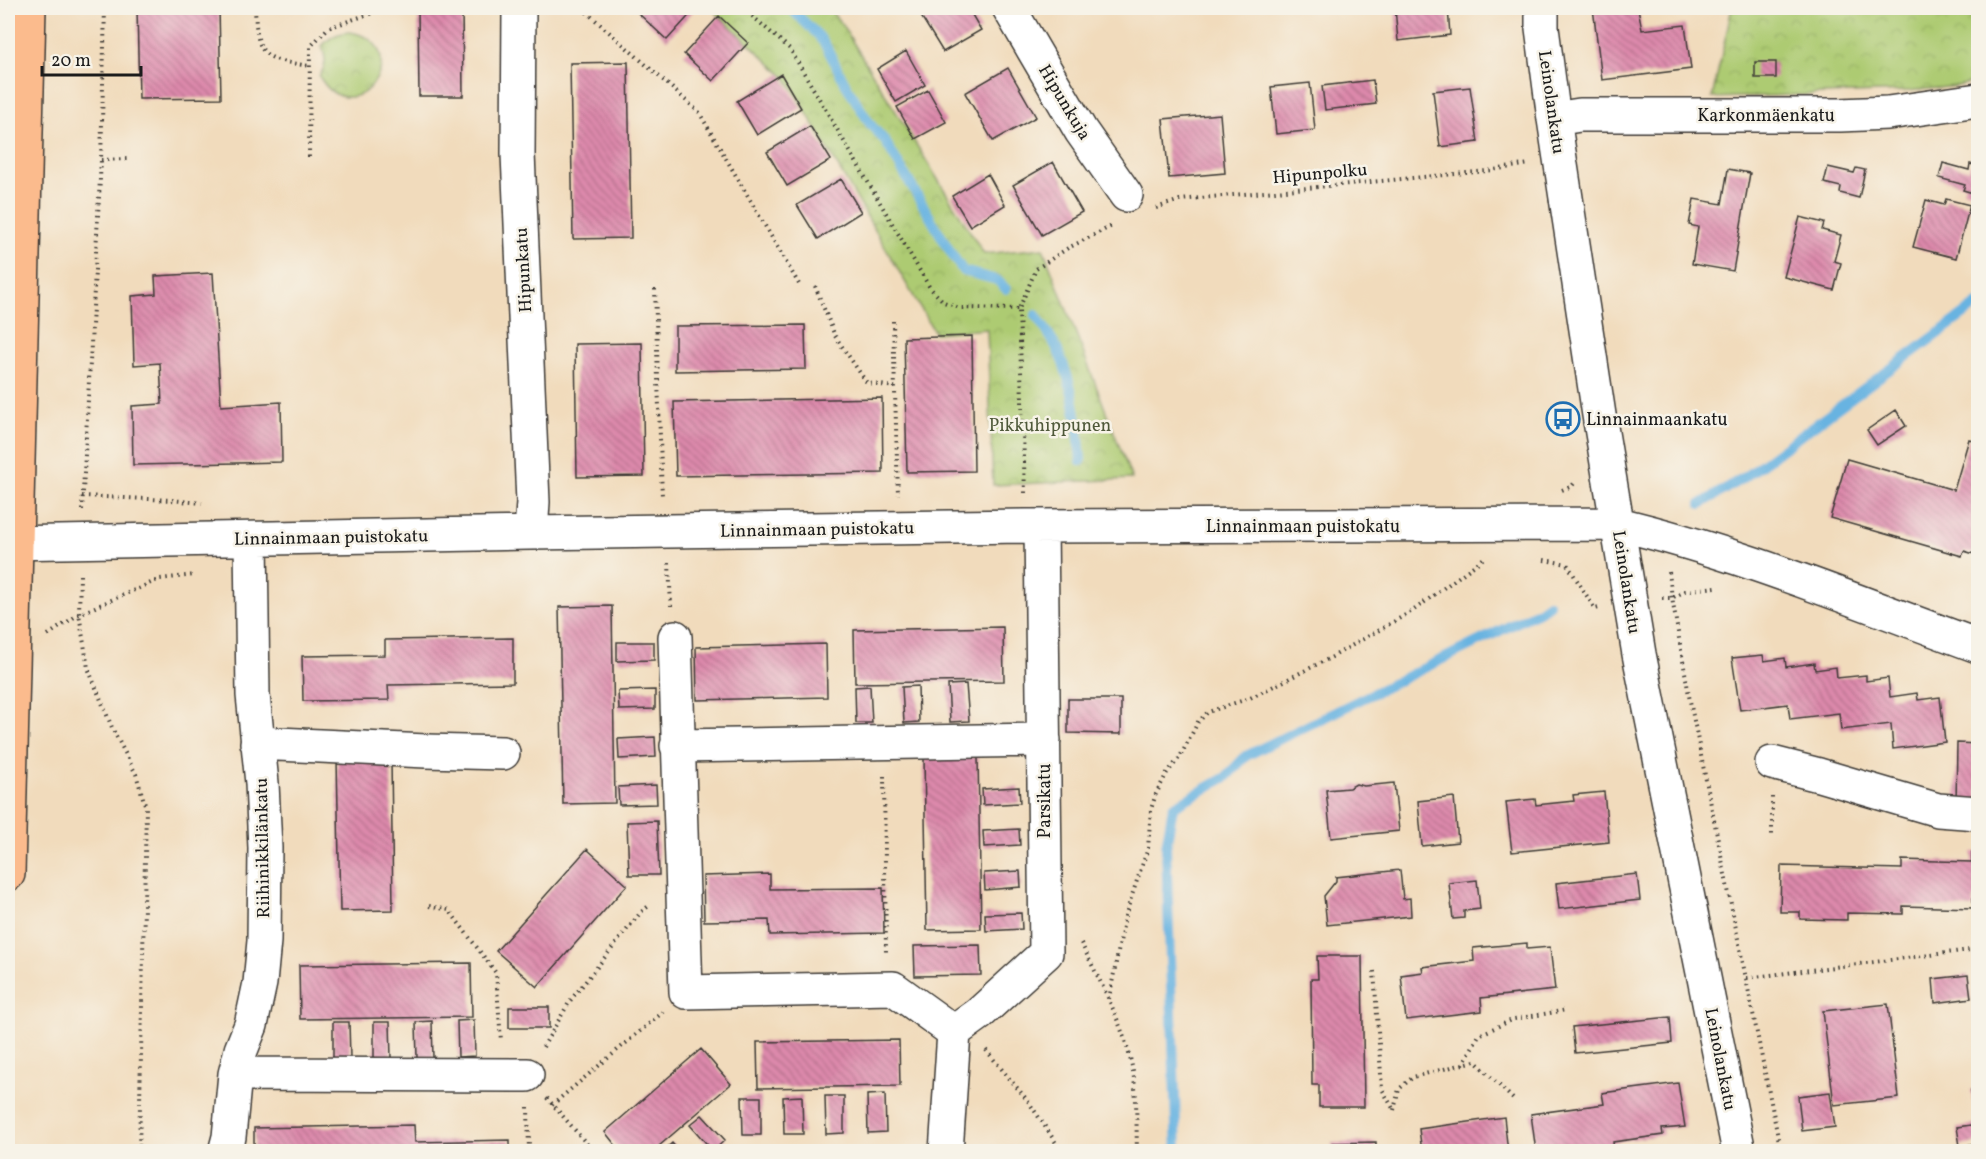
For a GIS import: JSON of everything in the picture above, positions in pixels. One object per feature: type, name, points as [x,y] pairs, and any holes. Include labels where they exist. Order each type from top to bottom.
[{"type":"main road","points":[[8,874],[12,543],[29,8]]},
{"type":"street","name":"Hipunkatu","points":[[519,8],[518,154],[533,502],[531,533]]},
{"type":"street","name":"Hipunkuja","points":[[1009,8],[1081,131],[1131,204]]},
{"type":"street","name":"Leinolankatu","points":[[1542,8],[1542,28],[1554,119],[1641,665],[1739,1152]]},
{"type":"street","name":"Karkonmäenkatu","points":[[1554,119],[1580,115],[1879,114],[1978,100]]},
{"type":"street","name":"Linnainmaan puistokatu","points":[[12,543],[531,533],[1033,515],[1618,524]]},
{"type":"street","name":"Parsikatu","points":[[959,1029],[979,1014],[1046,953],[1044,740],[1033,515]]},
{"type":"street","points":[[1618,524],[1665,535],[1761,567],[1978,646]]},
{"type":"street","name":"Riihinikkilänkatu","points":[[225,1152],[229,1137],[235,1074],[260,983],[264,941],[265,848],[262,783],[253,695],[251,539]]},
{"type":"street","points":[[675,637],[686,992],[893,988],[959,1029],[946,1152]]},
{"type":"street","points":[[677,746],[1044,740]]},
{"type":"street","points":[[257,743],[504,753]]},
{"type":"street","points":[[1772,763],[1938,810],[1978,813]]},
{"type":"street","points":[[235,1074],[515,1075]]},
{"type":"path","points":[[105,8],[101,160],[79,614],[88,668],[113,730],[136,774],[147,808],[139,1152]]},
{"type":"path","points":[[255,8],[256,36],[262,51],[280,62],[310,66]]},
{"type":"path","points":[[309,157],[310,47],[328,28],[375,12],[375,8]]},
{"type":"path","points":[[582,8],[699,112],[800,286]]},
{"type":"path","points":[[743,8],[790,49],[930,288],[944,302],[960,308],[1019,309],[1033,515]]},
{"type":"path","points":[[101,160],[129,159]]},
{"type":"path","name":"Hipunpolku","points":[[1019,309],[1036,269],[1131,204],[1487,171],[1530,164]]},
{"type":"path","points":[[814,286],[835,336],[867,383],[895,387]]},
{"type":"path","points":[[655,289],[662,504]]},
{"type":"path","points":[[893,321],[898,505]]},
{"type":"path","points":[[1665,535],[1672,598],[1688,689],[1781,1152]]},
{"type":"path","points":[[1109,999],[1125,916],[1148,848],[1151,809],[1167,773],[1180,757],[1198,722],[1208,712],[1250,698],[1350,647],[1414,610],[1485,557]]},
{"type":"path","points":[[669,559],[671,631],[675,637]]},
{"type":"path","points":[[884,742],[887,938],[884,988]]},
{"type":"path","points":[[515,1075],[641,912],[682,882]]},
{"type":"path","points":[[429,906],[449,910],[496,973],[529,1152]]},
{"type":"path","points":[[1077,935],[1116,1012],[1130,1056],[1136,1095],[1137,1152]]},
{"type":"path","points":[[1747,978],[1978,949]]},
{"type":"path","points":[[1374,970],[1382,1089],[1394,1110],[1399,1089],[1413,1077],[1476,1061],[1514,1100]]},
{"type":"path","points":[[552,1105],[686,992]]},
{"type":"path","points":[[1462,1065],[1479,1035],[1514,1019],[1567,1011]]},
{"type":"path","points":[[959,1029],[1023,1094],[1062,1152]]},
{"type":"path","points":[[515,1075],[552,1105],[594,1152]]},
{"type":"green space","name":"Pikkuhippunen","points":[[711,8],[828,8],[841,23],[984,254],[1043,248],[1132,479],[993,485],[987,329],[935,333],[787,79]]},
{"type":"green space","points":[[1732,8],[1978,8],[1978,81],[1958,86],[1908,91],[1712,98]]},
{"type":"green space","points":[[350,32],[370,40],[380,53],[380,68],[374,82],[363,93],[349,97],[334,92],[319,76],[325,62],[322,46],[334,36]]},
{"type":"building","points":[[137,8],[219,8],[221,98],[139,99]]},
{"type":"building","points":[[418,8],[462,8],[463,96],[419,96]]},
{"type":"building","points":[[643,8],[696,8],[667,40],[638,13]]},
{"type":"building","points":[[916,8],[968,8],[981,30],[943,52]]},
{"type":"building","points":[[1395,8],[1448,8],[1450,35],[1398,41]]},
{"type":"building","points":[[1593,8],[1638,8],[1642,30],[1685,25],[1691,69],[1602,80]]},
{"type":"building","points":[[719,16],[748,43],[713,81],[684,54]]},
{"type":"building","points":[[906,51],[925,85],[896,102],[877,69]]},
{"type":"building","points":[[628,62],[631,238],[573,239],[570,63]]},
{"type":"building","points":[[1755,62],[1776,62],[1776,78],[1755,78]]},
{"type":"building","points":[[1008,68],[1036,117],[993,141],[965,93]]},
{"type":"building","points":[[781,74],[801,108],[757,135],[737,101]]},
{"type":"building","points":[[1373,80],[1376,104],[1325,110],[1322,86]]},
{"type":"building","points":[[1310,83],[1315,130],[1276,134],[1271,87]]},
{"type":"building","points":[[1470,87],[1478,142],[1440,147],[1433,91]]},
{"type":"building","points":[[928,90],[946,122],[915,139],[897,107]]},
{"type":"building","points":[[1220,114],[1225,173],[1169,178],[1163,119]]},
{"type":"building","points":[[810,126],[831,160],[787,186],[767,152]]},
{"type":"building","points":[[1053,162],[1082,212],[1042,235],[1013,185]]},
{"type":"building","points":[[1943,163],[1969,170],[1970,164],[1978,166],[1973,193],[1963,190],[1965,185],[1939,178]]},
{"type":"building","points":[[1828,167],[1854,173],[1856,168],[1865,170],[1859,198],[1840,193],[1841,187],[1824,183]]},
{"type":"building","points":[[1728,169],[1750,173],[1733,271],[1692,264],[1698,227],[1689,225],[1694,199],[1722,204]]},
{"type":"building","points":[[988,174],[1005,205],[970,226],[952,196]]},
{"type":"building","points":[[841,179],[861,212],[818,239],[797,205]]},
{"type":"building","points":[[1946,199],[1970,205],[1956,258],[1913,247],[1926,200],[1944,205]]},
{"type":"building","points":[[1800,217],[1824,223],[1822,230],[1841,235],[1834,261],[1841,263],[1834,290],[1784,277]]},
{"type":"building","points":[[213,273],[221,406],[281,402],[282,462],[133,465],[132,406],[162,404],[160,363],[134,365],[132,296],[156,294],[155,276]]},
{"type":"building","points":[[805,325],[806,369],[675,371],[675,326]]},
{"type":"building","points":[[972,336],[974,471],[907,472],[904,338]]},
{"type":"building","points":[[642,343],[644,476],[577,477],[575,344]]},
{"type":"building","points":[[882,398],[883,473],[676,476],[674,402]]},
{"type":"building","points":[[1896,410],[1906,426],[1877,445],[1867,430]]},
{"type":"building","points":[[1969,439],[1978,442],[1978,539],[1974,554],[1964,551],[1962,556],[1830,518],[1847,459],[1954,490]]},
{"type":"building","points":[[612,606],[615,803],[563,804],[559,607]]},
{"type":"building","points":[[1003,627],[1004,681],[855,683],[854,630]]},
{"type":"building","points":[[513,638],[513,683],[388,685],[389,700],[303,701],[302,656],[385,655],[385,640]]},
{"type":"building","points":[[617,642],[654,642],[654,660],[617,661]]},
{"type":"building","points":[[826,644],[827,697],[697,700],[696,647]]},
{"type":"building","points":[[1763,655],[1764,661],[1785,658],[1786,667],[1814,663],[1815,670],[1836,667],[1837,678],[1866,675],[1866,681],[1888,678],[1890,697],[1917,693],[1918,700],[1940,697],[1945,742],[1893,749],[1891,724],[1841,730],[1839,713],[1790,719],[1788,704],[1740,710],[1732,658]]},
{"type":"building","points":[[966,684],[969,721],[950,722],[948,685]]},
{"type":"building","points":[[870,686],[872,723],[856,723],[855,687]]},
{"type":"building","points":[[918,686],[919,722],[904,723],[902,687]]},
{"type":"building","points":[[655,690],[655,709],[619,710],[618,691]]},
{"type":"building","points":[[1068,699],[1121,699],[1121,734],[1068,733]]},
{"type":"building","points":[[655,737],[656,757],[619,759],[618,739]]},
{"type":"building","points":[[1957,743],[1978,744],[1978,805],[1956,805]]},
{"type":"building","points":[[978,757],[981,929],[927,930],[924,758]]},
{"type":"building","points":[[391,759],[393,910],[340,911],[337,760]]},
{"type":"building","points":[[1394,783],[1399,831],[1331,838],[1326,790],[1349,788],[1356,784],[1364,786]]},
{"type":"building","points":[[656,785],[657,804],[619,805],[618,787]]},
{"type":"building","points":[[1019,787],[1020,803],[983,805],[982,789]]},
{"type":"building","points":[[1604,792],[1609,842],[1512,852],[1506,802],[1535,799],[1536,805],[1574,801],[1573,795]]},
{"type":"building","points":[[1454,797],[1458,842],[1422,846],[1418,801]]},
{"type":"building","points":[[657,821],[659,875],[629,875],[627,822]]},
{"type":"building","points":[[1019,829],[1020,845],[984,847],[983,831]]},
{"type":"building","points":[[587,849],[627,885],[537,987],[496,951]]},
{"type":"building","points":[[1972,852],[1978,852],[1978,898],[1973,898],[1973,908],[1903,906],[1903,914],[1847,913],[1847,920],[1800,919],[1800,912],[1780,912],[1781,866],[1902,869],[1902,860],[1972,862]]},
{"type":"building","points":[[1400,870],[1403,899],[1410,898],[1411,916],[1327,925],[1324,896],[1336,881],[1336,877]]},
{"type":"building","points":[[1020,871],[1021,887],[985,890],[984,873]]},
{"type":"building","points":[[770,874],[770,889],[883,888],[884,933],[770,935],[769,920],[704,921],[703,876]]},
{"type":"building","points":[[1637,874],[1640,900],[1559,909],[1556,883]]},
{"type":"building","points":[[1477,880],[1480,909],[1464,911],[1464,918],[1453,919],[1449,883]]},
{"type":"building","points":[[1021,913],[1022,929],[986,931],[985,914]]},
{"type":"building","points":[[1527,943],[1527,949],[1550,947],[1555,990],[1481,998],[1482,1011],[1406,1020],[1401,975],[1423,972],[1422,967],[1474,961],[1473,948]]},
{"type":"building","points":[[980,945],[981,975],[915,976],[914,946]]},
{"type":"building","points":[[1317,956],[1362,956],[1364,1107],[1319,1107],[1319,1085],[1312,1085],[1311,979],[1318,979]]},
{"type":"building","points":[[471,963],[472,1017],[300,1019],[299,965]]},
{"type":"building","points":[[1968,975],[1971,998],[1935,1003],[1933,979]]},
{"type":"building","points":[[1888,1004],[1899,1098],[1834,1105],[1823,1011]]},
{"type":"building","points":[[509,1007],[549,1007],[549,1028],[509,1028]]},
{"type":"building","points":[[1670,1017],[1672,1043],[1575,1053],[1572,1027]]},
{"type":"building","points":[[474,1020],[475,1056],[458,1057],[457,1021]]},
{"type":"building","points":[[432,1021],[433,1058],[417,1058],[416,1022]]},
{"type":"building","points":[[333,1022],[349,1022],[350,1058],[333,1058]]},
{"type":"building","points":[[374,1022],[390,1022],[391,1058],[374,1058]]},
{"type":"building","points":[[899,1040],[900,1086],[758,1088],[757,1042]]},
{"type":"building","points":[[701,1049],[731,1084],[652,1152],[621,1152],[605,1132]]},
{"type":"building","points":[[1678,1083],[1685,1127],[1662,1129],[1663,1135],[1613,1142],[1614,1152],[1536,1152],[1531,1114],[1604,1104],[1602,1093]]},
{"type":"building","points":[[1978,1088],[1978,1102],[1973,1103],[1971,1090]]},
{"type":"building","points":[[1830,1092],[1835,1127],[1802,1131],[1798,1096]]},
{"type":"building","points":[[885,1094],[886,1132],[868,1133],[867,1095]]},
{"type":"building","points":[[802,1096],[803,1134],[784,1134],[783,1097]]},
{"type":"building","points":[[825,1096],[844,1096],[844,1133],[826,1134]]},
{"type":"building","points":[[742,1097],[761,1097],[761,1135],[743,1135]]},
{"type":"building","points":[[702,1115],[725,1140],[713,1151],[690,1125]]},
{"type":"building","points":[[1504,1117],[1508,1152],[1422,1152],[1419,1129]]},
{"type":"building","points":[[1978,1124],[1978,1143],[1960,1146],[1957,1127]]},
{"type":"building","points":[[414,1125],[415,1142],[510,1140],[510,1152],[254,1152],[254,1128]]},
{"type":"building","points":[[1376,1142],[1376,1152],[1332,1152],[1332,1143]]},
{"type":"building","points":[[672,1143],[680,1152],[662,1152]]},
{"type":"building","points":[[1898,1148],[1899,1152],[1877,1152],[1877,1150]]},
{"type":"waterway","points":[[790,8],[819,36],[827,48],[846,85],[870,124],[885,141],[963,271],[997,280],[1006,289]]},
{"type":"waterway","points":[[1976,8],[1978,12]]},
{"type":"waterway","points":[[1701,504],[1746,476],[1978,304]]},
{"type":"waterway","points":[[1036,315],[1056,346],[1068,378],[1077,419],[1081,461]]},
{"type":"waterway","points":[[1177,1152],[1166,847],[1173,807],[1226,777],[1246,756],[1538,612],[1549,604]]},
{"type":"place","name":"Linnainmaankatu","points":[[1563,419]]}]
